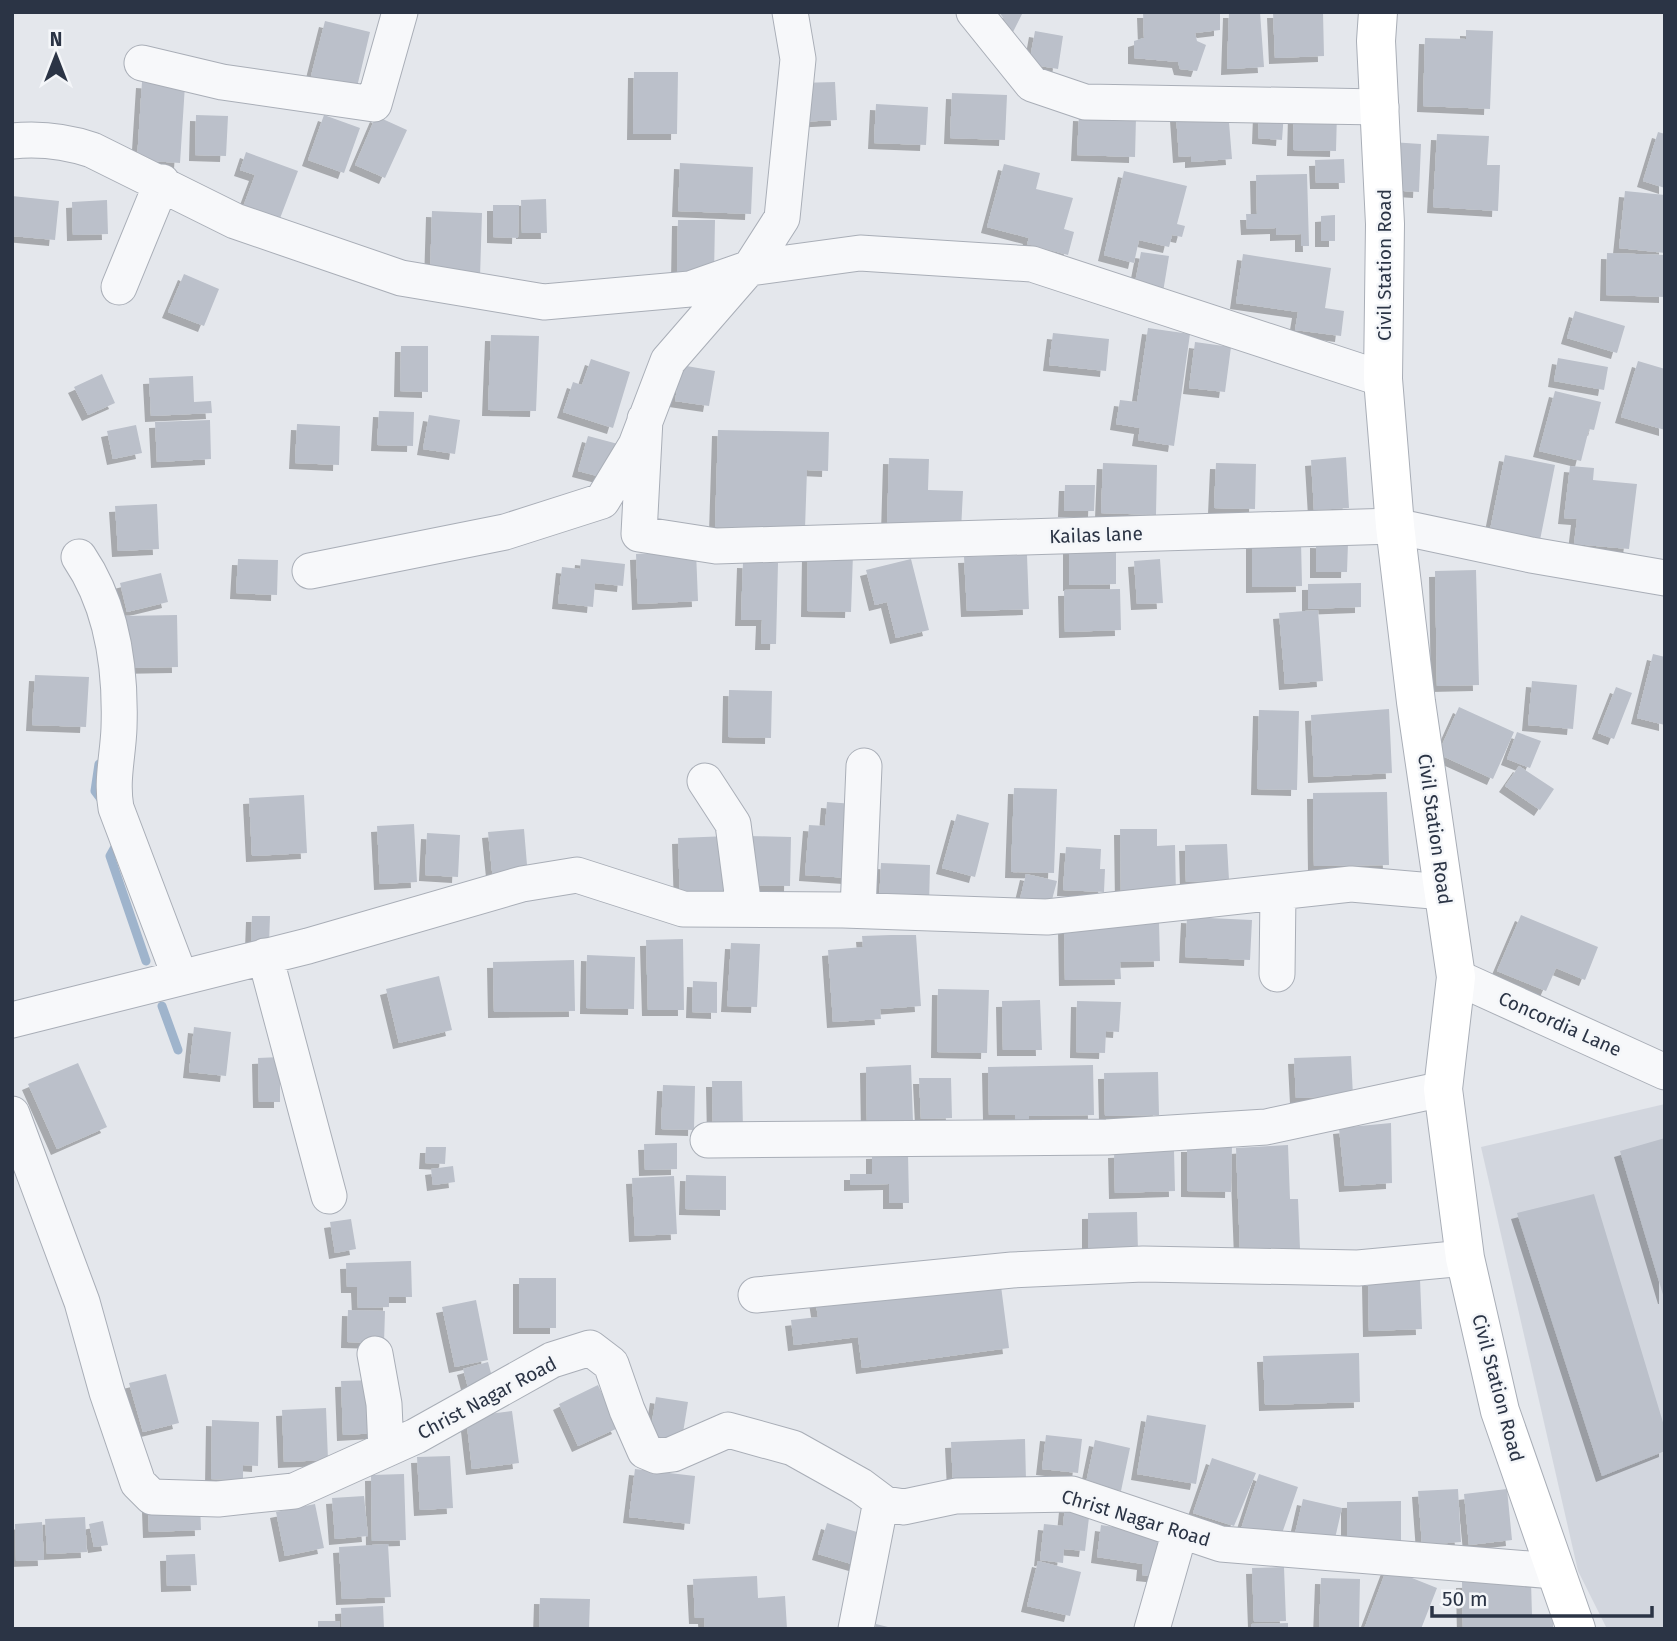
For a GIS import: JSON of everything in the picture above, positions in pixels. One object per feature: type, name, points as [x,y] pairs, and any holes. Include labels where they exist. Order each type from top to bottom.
[{"type":"main road","name":"Civil Station Road","points":[[1378,12],[1376,41],[1385,224],[1383,379],[1395,526],[1416,702],[1456,977],[1443,1089],[1465,1258],[1500,1411],[1576,1629]]},
{"type":"street","points":[[142,63],[222,82],[374,104],[400,12]]},
{"type":"street","points":[[310,571],[505,532],[602,501],[636,445],[668,361],[750,268],[782,218],[798,59],[790,12]]},
{"type":"street","points":[[974,12],[1032,84],[1085,102],[1381,107]]},
{"type":"street","points":[[12,141],[38,138],[67,142],[92,150],[162,182],[235,221],[401,278],[544,302],[690,289],[750,268],[860,254],[1032,264],[1201,322],[1383,379]]},
{"type":"street","points":[[119,287],[162,182]]},
{"type":"street","name":"Kailas lane","points":[[645,419],[639,534],[716,546],[1395,526],[1531,555],[1665,578]]},
{"type":"street","points":[[79,557],[101,599],[115,646],[119,729],[112,786],[116,808],[180,977]]},
{"type":"street","points":[[858,910],[864,765]]},
{"type":"street","points":[[705,781],[733,824],[744,908]]},
{"type":"street","points":[[12,1020],[265,956],[522,884],[576,875],[683,909],[858,910],[1047,917],[1351,884],[1444,892]]},
{"type":"street","points":[[1278,893],[1278,974]]},
{"type":"street","points":[[265,956],[329,1196]]},
{"type":"street","name":"Concordia Lane","points":[[1456,977],[1665,1072]]},
{"type":"street","points":[[708,1140],[1107,1137],[1266,1127],[1443,1089]]},
{"type":"street","name":"Christ Nagar Road","points":[[12,1114],[82,1302],[107,1392],[138,1483],[152,1497],[168,1500],[218,1499],[295,1491],[416,1436],[552,1360],[590,1348],[611,1364],[626,1410],[645,1451],[657,1455],[673,1454],[729,1430],[793,1448],[862,1486],[881,1501],[904,1507],[956,1496],[1062,1493],[1221,1544],[1281,1551],[1380,1556],[1554,1571]]},
{"type":"street","points":[[756,1295],[1012,1270],[1143,1264],[1358,1268],[1465,1258]]},
{"type":"street","points":[[375,1354],[384,1404],[386,1449]]},
{"type":"street","points":[[856,1629],[881,1501]]},
{"type":"street","points":[[1152,1629],[1180,1531]]},
{"type":"shaded area","points":[[1665,1104],[1665,1629],[1607,1629],[1578,1571],[1481,1147]]},
{"type":"building","points":[[999,12],[1023,12],[1013,32]]},
{"type":"building","points":[[1143,12],[1220,12],[1220,30],[1195,33],[1197,41],[1206,45],[1197,71],[1180,69],[1178,62],[1134,58],[1134,41],[1144,38]]},
{"type":"building","points":[[1229,12],[1260,12],[1264,67],[1227,69]]},
{"type":"building","points":[[1273,12],[1323,12],[1324,56],[1275,58]]},
{"type":"building","points":[[325,21],[370,32],[357,87],[311,76]]},
{"type":"building","points":[[1466,30],[1493,31],[1490,109],[1423,106],[1425,38],[1466,39]]},
{"type":"building","points":[[1035,31],[1063,36],[1058,69],[1029,64]]},
{"type":"building","points":[[634,72],[678,72],[677,134],[633,134]]},
{"type":"building","points":[[142,82],[185,85],[180,163],[137,160]]},
{"type":"building","points":[[835,82],[837,120],[799,122],[798,83]]},
{"type":"building","points":[[952,93],[1007,95],[1005,140],[950,138]]},
{"type":"building","points":[[876,104],[928,107],[926,145],[874,143]]},
{"type":"building","points":[[1228,110],[1232,159],[1191,162],[1191,156],[1179,157],[1176,115]]},
{"type":"building","points":[[1259,111],[1284,112],[1282,140],[1258,138]]},
{"type":"building","points":[[1294,111],[1337,112],[1336,151],[1293,150]]},
{"type":"building","points":[[196,115],[228,116],[226,156],[195,155]]},
{"type":"building","points":[[324,115],[360,128],[344,173],[308,160]]},
{"type":"building","points":[[1079,115],[1136,117],[1135,157],[1077,155]]},
{"type":"building","points":[[376,116],[407,130],[385,178],[355,165]]},
{"type":"building","points":[[1658,132],[1665,134],[1665,188],[1643,181]]},
{"type":"building","points":[[1437,134],[1489,136],[1487,165],[1500,165],[1498,211],[1433,207]]},
{"type":"building","points":[[1391,142],[1421,144],[1419,192],[1389,190]]},
{"type":"building","points":[[246,152],[298,171],[279,221],[243,207],[255,175],[240,170]]},
{"type":"building","points":[[1344,159],[1345,183],[1316,183],[1315,160]]},
{"type":"building","points":[[680,163],[753,167],[751,214],[678,211]]},
{"type":"building","points":[[1004,164],[1040,173],[1036,189],[1073,198],[1064,229],[1074,232],[1068,255],[1027,244],[1029,238],[987,227]]},
{"type":"building","points":[[1124,171],[1187,186],[1177,224],[1185,226],[1182,237],[1172,235],[1169,247],[1139,240],[1134,263],[1104,255]]},
{"type":"building","points":[[1307,174],[1309,246],[1301,246],[1301,234],[1276,235],[1276,228],[1247,229],[1246,214],[1257,214],[1256,175]]},
{"type":"building","points":[[1625,191],[1665,195],[1665,253],[1619,248]]},
{"type":"building","points":[[12,196],[59,201],[55,240],[12,236]]},
{"type":"building","points":[[546,199],[547,233],[522,233],[521,200]]},
{"type":"building","points":[[107,200],[108,234],[73,235],[72,202]]},
{"type":"building","points":[[493,205],[519,205],[518,238],[493,237]]},
{"type":"building","points":[[432,211],[482,213],[480,277],[430,276]]},
{"type":"building","points":[[1335,215],[1335,241],[1321,241],[1321,216]]},
{"type":"building","points":[[678,220],[715,220],[714,276],[677,275]]},
{"type":"building","points":[[1141,252],[1169,256],[1162,298],[1133,293]]},
{"type":"building","points":[[1607,253],[1665,255],[1665,297],[1606,295]]},
{"type":"building","points":[[1243,254],[1331,268],[1325,308],[1344,311],[1341,336],[1295,330],[1298,312],[1236,303]]},
{"type":"building","points":[[184,274],[219,289],[204,326],[168,312]]},
{"type":"building","points":[[1575,311],[1625,326],[1617,353],[1567,338]]},
{"type":"building","points":[[1148,328],[1190,334],[1174,446],[1138,440],[1140,428],[1116,424],[1120,400],[1137,402]]},
{"type":"building","points":[[1053,333],[1109,339],[1106,371],[1049,365]]},
{"type":"building","points":[[491,335],[539,336],[536,411],[488,410]]},
{"type":"building","points":[[1195,342],[1231,347],[1225,392],[1189,388]]},
{"type":"building","points":[[401,346],[428,346],[428,392],[400,391]]},
{"type":"building","points":[[1558,358],[1608,367],[1604,390],[1554,381]]},
{"type":"building","points":[[591,359],[630,372],[613,428],[563,412],[573,382],[582,385]]},
{"type":"building","points":[[1638,361],[1665,369],[1665,430],[1621,417]]},
{"type":"building","points":[[681,365],[715,371],[709,406],[675,401]]},
{"type":"building","points":[[102,374],[115,403],[88,415],[74,387]]},
{"type":"building","points":[[193,376],[194,402],[211,401],[212,413],[151,416],[149,378]]},
{"type":"building","points":[[1555,391],[1601,402],[1594,430],[1589,429],[1581,461],[1539,451]]},
{"type":"building","points":[[379,411],[414,412],[413,446],[377,445]]},
{"type":"building","points":[[429,415],[460,420],[455,454],[423,449]]},
{"type":"building","points":[[210,420],[211,459],[157,462],[155,422]]},
{"type":"building","points":[[297,424],[340,426],[339,465],[295,463]]},
{"type":"building","points":[[136,425],[142,453],[113,459],[107,431]]},
{"type":"building","points":[[718,430],[829,432],[828,471],[807,470],[805,529],[715,527]]},
{"type":"building","points":[[588,436],[618,444],[609,479],[578,471]]},
{"type":"building","points":[[1505,455],[1555,465],[1540,540],[1490,530]]},
{"type":"building","points":[[1346,457],[1349,508],[1314,510],[1311,460]]},
{"type":"building","points":[[889,458],[929,459],[928,490],[963,491],[961,530],[887,527]]},
{"type":"building","points":[[1103,463],[1157,465],[1156,515],[1101,513]]},
{"type":"building","points":[[1216,463],[1256,464],[1255,509],[1214,508]]},
{"type":"building","points":[[1570,466],[1594,468],[1593,480],[1637,484],[1629,549],[1574,544],[1577,519],[1564,518]]},
{"type":"building","points":[[1065,485],[1095,485],[1094,511],[1064,511]]},
{"type":"building","points":[[157,504],[159,549],[118,551],[115,506]]},
{"type":"building","points":[[1252,541],[1301,541],[1302,586],[1252,587]]},
{"type":"building","points":[[1316,542],[1348,543],[1347,572],[1316,572]]},
{"type":"building","points":[[1069,546],[1116,546],[1116,584],[1069,585]]},
{"type":"building","points":[[696,551],[698,601],[638,604],[636,554]]},
{"type":"building","points":[[808,553],[853,554],[851,612],[807,611]]},
{"type":"building","points":[[1027,555],[1029,609],[967,611],[964,557]]},
{"type":"building","points":[[238,559],[278,560],[277,595],[236,593]]},
{"type":"building","points":[[581,559],[625,564],[623,586],[595,583],[593,607],[558,603],[562,567],[580,569]]},
{"type":"building","points":[[911,559],[929,630],[896,638],[887,602],[875,605],[866,570]]},
{"type":"building","points":[[1160,559],[1163,603],[1137,604],[1134,561]]},
{"type":"building","points":[[743,562],[778,563],[776,644],[761,644],[762,620],[741,620]]},
{"type":"building","points":[[1476,570],[1479,685],[1437,686],[1435,571]]},
{"type":"building","points":[[161,573],[168,602],[127,612],[120,583]]},
{"type":"building","points":[[1361,583],[1361,607],[1308,609],[1308,584]]},
{"type":"building","points":[[1120,589],[1121,630],[1065,632],[1064,590]]},
{"type":"building","points":[[1318,610],[1323,681],[1285,684],[1279,613]]},
{"type":"building","points":[[177,615],[178,667],[124,668],[123,616]]},
{"type":"building","points":[[1653,654],[1665,657],[1665,725],[1637,718]]},
{"type":"building","points":[[35,675],[89,677],[86,727],[32,725]]},
{"type":"building","points":[[1532,681],[1577,685],[1573,729],[1528,725]]},
{"type":"building","points":[[1616,687],[1632,693],[1614,739],[1598,733]]},
{"type":"building","points":[[729,690],[772,691],[771,738],[728,737]]},
{"type":"building","points":[[1459,707],[1514,732],[1493,779],[1438,754]]},
{"type":"building","points":[[1389,709],[1392,773],[1314,777],[1311,715]]},
{"type":"building","points":[[1259,710],[1299,711],[1297,790],[1257,789]]},
{"type":"building","points":[[1517,732],[1541,741],[1530,768],[1507,759]]},
{"type":"building","points":[[1519,766],[1554,789],[1540,810],[1505,786]]},
{"type":"building","points":[[1014,788],[1057,789],[1054,873],[1011,872]]},
{"type":"building","points":[[1387,792],[1389,865],[1314,866],[1313,793]]},
{"type":"building","points":[[304,795],[307,853],[252,856],[249,798]]},
{"type":"building","points":[[827,802],[854,804],[849,878],[805,875],[809,825],[825,826]]},
{"type":"building","points":[[957,814],[989,823],[975,877],[942,868]]},
{"type":"building","points":[[414,824],[417,882],[380,884],[377,826]]},
{"type":"building","points":[[524,829],[528,877],[493,881],[488,832]]},
{"type":"building","points":[[1120,829],[1157,829],[1157,846],[1175,845],[1176,895],[1121,895]]},
{"type":"building","points":[[427,833],[460,835],[458,877],[425,875]]},
{"type":"building","points":[[729,836],[731,899],[680,901],[678,838]]},
{"type":"building","points":[[747,836],[791,837],[790,886],[746,885]]},
{"type":"building","points":[[1227,844],[1229,880],[1186,882],[1185,845]]},
{"type":"building","points":[[1066,847],[1101,849],[1100,869],[1105,869],[1104,892],[1063,890]]},
{"type":"building","points":[[881,863],[930,865],[929,905],[879,903]]},
{"type":"building","points":[[1026,874],[1057,881],[1049,911],[1019,903]]},
{"type":"building","points":[[1521,915],[1598,947],[1585,980],[1556,968],[1546,991],[1497,971]]},
{"type":"building","points":[[252,916],[270,916],[269,944],[251,943]]},
{"type":"building","points":[[1187,917],[1252,920],[1250,960],[1185,957]]},
{"type":"building","points":[[1159,922],[1160,961],[1120,962],[1121,979],[1065,980],[1064,924]]},
{"type":"building","points":[[916,935],[921,1006],[880,1009],[881,1019],[833,1022],[828,950],[863,947],[862,936]]},
{"type":"building","points":[[683,939],[684,1010],[648,1010],[646,940]]},
{"type":"building","points":[[731,943],[760,944],[757,1007],[727,1006]]},
{"type":"building","points":[[587,955],[635,957],[634,1009],[586,1008]]},
{"type":"building","points":[[574,960],[575,1011],[494,1012],[493,962]]},
{"type":"building","points":[[439,976],[452,1030],[399,1043],[386,989]]},
{"type":"building","points":[[693,981],[717,982],[717,1013],[692,1012]]},
{"type":"building","points":[[938,989],[989,990],[987,1053],[937,1052]]},
{"type":"building","points":[[1040,1000],[1042,1050],[1003,1050],[1002,1001]]},
{"type":"building","points":[[1077,1001],[1121,1002],[1119,1032],[1106,1031],[1105,1053],[1076,1052]]},
{"type":"building","points":[[194,1027],[231,1032],[226,1076],[189,1072]]},
{"type":"building","points":[[1351,1056],[1353,1096],[1296,1098],[1294,1058]]},
{"type":"building","points":[[280,1057],[280,1102],[259,1102],[258,1058]]},
{"type":"building","points":[[78,1063],[107,1127],[57,1149],[28,1084]]},
{"type":"building","points":[[911,1065],[913,1122],[867,1124],[866,1067]]},
{"type":"building","points":[[1093,1065],[1094,1115],[1029,1116],[1029,1129],[1015,1129],[1015,1115],[989,1115],[988,1067]]},
{"type":"building","points":[[1158,1072],[1159,1115],[1105,1116],[1104,1073]]},
{"type":"building","points":[[919,1078],[951,1078],[952,1118],[921,1119]]},
{"type":"building","points":[[712,1081],[742,1081],[743,1130],[713,1131]]},
{"type":"building","points":[[663,1085],[695,1086],[694,1130],[661,1129]]},
{"type":"building","points":[[1391,1123],[1392,1183],[1345,1186],[1339,1128]]},
{"type":"building","points":[[1665,1138],[1665,1298],[1664,1298],[1620,1151]]},
{"type":"building","points":[[677,1143],[677,1169],[645,1170],[644,1144]]},
{"type":"building","points":[[1288,1145],[1290,1199],[1298,1199],[1300,1249],[1240,1251],[1236,1148]]},
{"type":"building","points":[[1187,1146],[1232,1146],[1231,1192],[1187,1191]]},
{"type":"building","points":[[426,1147],[446,1147],[445,1164],[425,1163]]},
{"type":"building","points":[[1174,1150],[1175,1191],[1115,1193],[1114,1152]]},
{"type":"building","points":[[908,1152],[909,1203],[889,1203],[889,1184],[850,1185],[850,1174],[872,1174],[872,1153]]},
{"type":"building","points":[[453,1166],[455,1182],[433,1185],[431,1169]]},
{"type":"building","points":[[686,1175],[726,1176],[726,1210],[685,1209]]},
{"type":"building","points":[[674,1176],[677,1234],[635,1236],[632,1178]]},
{"type":"building","points":[[1594,1194],[1665,1429],[1665,1451],[1602,1476],[1517,1213]]},
{"type":"building","points":[[1137,1212],[1138,1252],[1088,1253],[1088,1213]]},
{"type":"building","points":[[351,1219],[356,1249],[335,1253],[330,1222]]},
{"type":"building","points":[[411,1261],[412,1297],[389,1297],[389,1307],[358,1308],[357,1287],[347,1287],[346,1263]]},
{"type":"building","points":[[519,1278],[556,1278],[556,1328],[519,1328]]},
{"type":"building","points":[[1420,1279],[1422,1329],[1369,1331],[1368,1280]]},
{"type":"building","points":[[1001,1286],[1009,1348],[862,1368],[858,1337],[794,1345],[791,1320],[818,1317],[815,1298],[881,1301]]},
{"type":"building","points":[[476,1300],[488,1360],[455,1367],[442,1307]]},
{"type":"building","points":[[348,1310],[385,1311],[384,1343],[347,1342]]},
{"type":"building","points":[[1359,1353],[1360,1402],[1265,1405],[1263,1356]]},
{"type":"building","points":[[488,1362],[495,1388],[470,1395],[463,1369]]},
{"type":"building","points":[[166,1374],[179,1423],[143,1432],[129,1383]]},
{"type":"building","points":[[377,1380],[378,1433],[343,1435],[341,1381]]},
{"type":"building","points":[[598,1385],[618,1428],[578,1446],[559,1404]]},
{"type":"building","points":[[656,1397],[688,1402],[681,1445],[649,1440]]},
{"type":"building","points":[[326,1408],[328,1460],[284,1462],[282,1410]]},
{"type":"building","points":[[512,1411],[519,1463],[472,1469],[466,1417]]},
{"type":"building","points":[[1147,1415],[1206,1425],[1196,1484],[1137,1474]]},
{"type":"building","points":[[212,1420],[259,1422],[258,1466],[243,1465],[243,1480],[211,1479]]},
{"type":"building","points":[[1046,1435],[1082,1439],[1078,1473],[1042,1469]]},
{"type":"building","points":[[1025,1439],[1026,1481],[953,1484],[951,1442]]},
{"type":"building","points":[[1095,1440],[1130,1448],[1121,1491],[1086,1483]]},
{"type":"building","points":[[450,1456],[453,1508],[420,1510],[417,1457]]},
{"type":"building","points":[[1212,1458],[1256,1473],[1234,1526],[1193,1513]]},
{"type":"building","points":[[635,1469],[695,1476],[690,1524],[629,1517]]},
{"type":"building","points":[[404,1474],[406,1540],[372,1541],[371,1475]]},
{"type":"building","points":[[1259,1474],[1298,1487],[1278,1545],[1240,1532]]},
{"type":"building","points":[[1458,1489],[1461,1542],[1422,1545],[1418,1491]]},
{"type":"building","points":[[1507,1489],[1512,1540],[1469,1545],[1464,1494]]},
{"type":"building","points":[[364,1496],[368,1536],[335,1539],[332,1498]]},
{"type":"building","points":[[1303,1499],[1342,1508],[1333,1547],[1294,1538]]},
{"type":"building","points":[[1401,1501],[1401,1541],[1347,1542],[1347,1502]]},
{"type":"building","points":[[200,1504],[201,1530],[149,1532],[148,1506]]},
{"type":"building","points":[[315,1504],[324,1548],[285,1556],[276,1512]]},
{"type":"building","points":[[1065,1506],[1090,1509],[1085,1551],[1064,1549],[1063,1563],[1040,1560],[1044,1524],[1063,1526]]},
{"type":"building","points":[[85,1517],[87,1552],[47,1554],[45,1519]]},
{"type":"building","points":[[103,1521],[108,1545],[94,1547],[89,1524]]},
{"type":"building","points":[[42,1522],[44,1560],[16,1561],[15,1524]]},
{"type":"building","points":[[827,1523],[867,1535],[858,1566],[818,1554]]},
{"type":"building","points":[[1101,1525],[1167,1535],[1161,1577],[1142,1575],[1143,1564],[1097,1557]]},
{"type":"building","points":[[388,1544],[391,1597],[342,1599],[339,1547]]},
{"type":"building","points":[[195,1554],[197,1585],[167,1586],[166,1555]]},
{"type":"building","points":[[1038,1561],[1081,1572],[1070,1616],[1027,1606]]},
{"type":"building","points":[[1284,1567],[1286,1621],[1254,1622],[1252,1568]]},
{"type":"building","points":[[1387,1568],[1437,1588],[1421,1629],[1364,1629]]},
{"type":"building","points":[[757,1576],[758,1598],[785,1596],[787,1629],[705,1629],[704,1618],[695,1618],[693,1579]]},
{"type":"building","points":[[1321,1578],[1360,1579],[1359,1629],[1319,1629]]},
{"type":"building","points":[[1531,1581],[1532,1616],[1553,1615],[1553,1629],[1463,1629],[1462,1582]]},
{"type":"building","points":[[540,1598],[590,1599],[589,1629],[539,1629]]},
{"type":"building","points":[[383,1606],[384,1629],[342,1629],[341,1608]]},
{"type":"building","points":[[318,1621],[340,1621],[340,1629],[318,1629]]},
{"type":"building","points":[[1288,1623],[1288,1629],[1251,1629],[1251,1624]]},
{"type":"building","points":[[876,1624],[892,1628],[892,1629],[875,1629]]},
{"type":"waterway","points":[[99,764],[95,791],[104,803]]},
{"type":"waterway","points":[[119,840],[110,856],[146,961]]},
{"type":"waterway","points":[[162,1006],[178,1050]]}]
